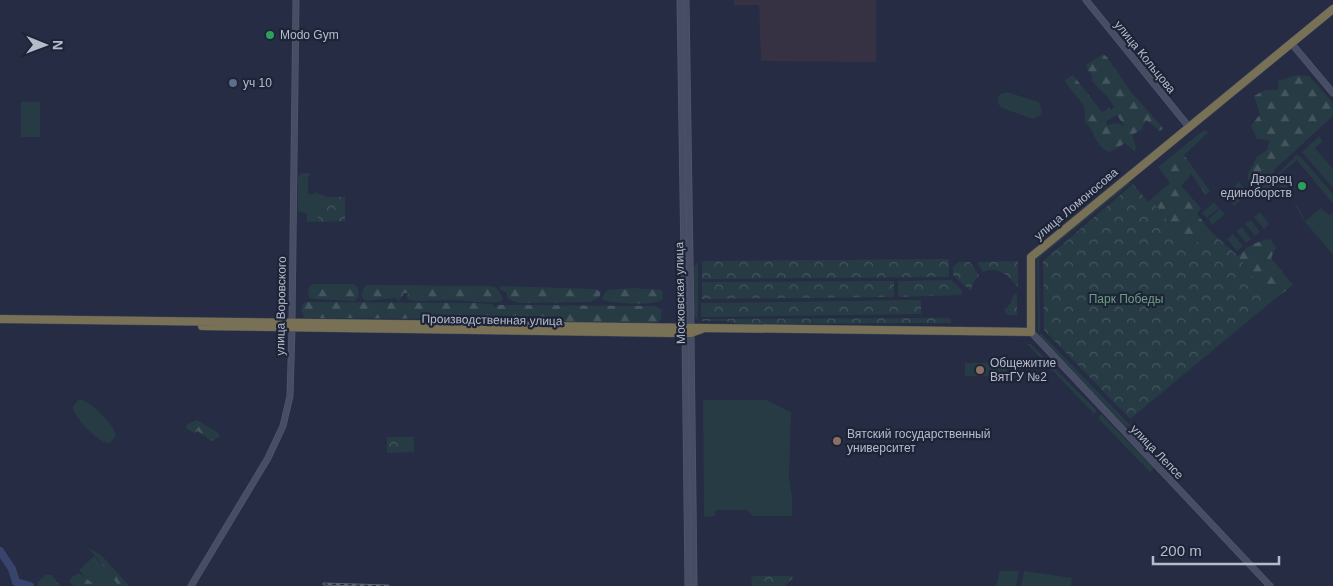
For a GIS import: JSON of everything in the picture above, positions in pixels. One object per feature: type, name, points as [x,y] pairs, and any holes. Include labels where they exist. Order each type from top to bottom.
[{"type":"highway","name":"улица Ломоносова","points":[[1031,332],[1031,257],[1333,9]]},
{"type":"highway","points":[[0,319],[28,322]]},
{"type":"highway","name":"Производственная улица","points":[[28,322],[688,330]]},
{"type":"highway","points":[[0,324],[28,322]]},
{"type":"highway","points":[[688,330],[1031,332]]},
{"type":"main road","name":"улица Воровского","points":[[191,586],[268,458],[283,426],[290,396],[296,0]]},
{"type":"main road","name":"Московская улица","points":[[680,0],[687,259]]},
{"type":"main road","name":"Московская улица","points":[[686,0],[690,494],[694,586]]},
{"type":"main road","name":"улица Кольцова","points":[[1086,0],[1189,127]]},
{"type":"main road","points":[[1292,44],[1333,94]]},
{"type":"main road","name":"улица Лепсе","points":[[1031,332],[1270,586]]},
{"type":"main road","name":"Московская улица","points":[[688,586],[690,494]]},
{"type":"shaded area","points":[[734,0],[876,0],[876,62],[761,61],[759,5],[734,5]]},
{"type":"green space","points":[[1103,54],[1107,57],[1131,92],[1163,128],[1160,131],[1146,120],[1141,130],[1132,135],[1136,147],[1135,152],[1125,143],[1110,152],[1105,150],[1098,143],[1085,122],[1084,106],[1065,80],[1073,75],[1102,112],[1109,108],[1111,110],[1114,107],[1092,81],[1092,74],[1088,71],[1086,65]],"holes":[[[1117,115],[1125,127],[1118,123],[1107,125],[1106,121]]]},
{"type":"green space","points":[[1297,75],[1309,76],[1333,103],[1333,116],[1274,170],[1272,183],[1275,194],[1263,194],[1252,189],[1247,176],[1257,157],[1267,150],[1269,140],[1257,139],[1251,126],[1260,114],[1254,96],[1265,90],[1278,90],[1278,81]]},
{"type":"green space","points":[[1007,92],[1039,102],[1042,111],[1040,116],[1033,119],[1002,108],[998,103],[998,98],[1000,94]]},
{"type":"green space","points":[[21,102],[40,102],[40,137],[21,137]]},
{"type":"green space","points":[[1204,130],[1209,132],[1184,155],[1210,191],[1206,195],[1191,174],[1181,186],[1201,208],[1197,214],[1211,232],[1189,248],[1151,199],[1170,183],[1158,167]]},
{"type":"green space","points":[[1319,136],[1323,141],[1315,148],[1333,169],[1333,188],[1302,152]]},
{"type":"green space","points":[[1296,155],[1300,156],[1333,194],[1333,204],[1297,160],[1279,175],[1290,190],[1284,194],[1276,176]]},
{"type":"green space","points":[[301,173],[311,175],[308,177],[308,194],[314,194],[315,192],[328,197],[345,197],[345,221],[307,222],[307,213],[298,212],[298,176]]},
{"type":"green space","points":[[1126,182],[1131,183],[1039,258],[1040,330],[1038,332],[1037,257]]},
{"type":"green space","points":[[1239,182],[1249,194],[1243,199],[1234,187]]},
{"type":"green space","name":"Парк Победы","points":[[1133,184],[1148,202],[1151,199],[1189,248],[1211,232],[1237,255],[1271,302],[1130,419],[1044,330],[1043,261]]},
{"type":"green space","points":[[1230,189],[1240,201],[1234,206],[1225,194]]},
{"type":"green space","points":[[337,197],[345,197],[345,221],[318,222],[319,201],[336,202]]},
{"type":"green space","points":[[1292,200],[1300,210],[1305,221],[1321,208],[1329,215],[1333,212],[1333,255],[1305,222]]},
{"type":"green space","points":[[1214,202],[1219,208],[1207,218],[1202,213]]},
{"type":"green space","points":[[1220,209],[1225,214],[1212,225],[1208,219]]},
{"type":"green space","points":[[1260,212],[1269,224],[1264,229],[1254,217]]},
{"type":"green space","points":[[1251,220],[1260,232],[1255,236],[1245,224]]},
{"type":"green space","points":[[1242,227],[1251,239],[1246,243],[1236,231]]},
{"type":"green space","points":[[1233,234],[1243,246],[1237,251],[1227,239]]},
{"type":"green space","points":[[1270,239],[1276,247],[1271,258],[1293,285],[1271,302],[1234,266],[1239,255],[1248,247]]},
{"type":"green space","points":[[949,259],[949,277],[702,279],[702,261]]},
{"type":"green space","points":[[1018,261],[1018,287],[999,271],[989,270],[983,272],[977,262]]},
{"type":"green space","points":[[698,262],[698,320],[694,315],[693,268]]},
{"type":"green space","points":[[958,262],[970,262],[979,275],[973,283],[971,291],[953,275],[953,267]]},
{"type":"green space","points":[[951,280],[961,289],[962,295],[898,297],[898,281]]},
{"type":"green space","points":[[894,281],[894,297],[702,299],[702,282]]},
{"type":"green space","points":[[312,284],[354,284],[358,288],[359,297],[354,301],[310,299],[308,294]]},
{"type":"green space","points":[[365,286],[490,286],[496,287],[503,298],[499,302],[460,300],[414,301],[407,299],[408,293],[404,293],[399,301],[394,298],[366,301],[361,294]]},
{"type":"green space","points":[[501,286],[595,289],[601,292],[599,298],[590,302],[519,303],[508,299],[506,292],[499,289]]},
{"type":"green space","points":[[633,288],[662,290],[663,299],[652,303],[633,304],[601,299],[607,290]]},
{"type":"green space","points":[[1014,294],[1017,294],[1017,315],[1008,315],[1004,310],[1010,304]]},
{"type":"green space","points":[[921,300],[921,314],[701,317],[701,303]]},
{"type":"green space","points":[[303,303],[475,303],[492,304],[495,307],[498,305],[655,306],[662,310],[661,319],[654,326],[637,323],[589,323],[586,321],[583,324],[581,322],[544,324],[485,319],[305,318],[301,310]]},
{"type":"green space","points":[[951,318],[951,323],[739,324],[726,321],[702,321],[702,319]]},
{"type":"green space","points":[[1041,333],[1131,426],[1125,426],[1041,338],[1039,334]]},
{"type":"green space","points":[[1027,344],[1031,344],[1097,411],[1094,414]]},
{"type":"green space","points":[[965,363],[1007,363],[1007,376],[965,376]]},
{"type":"green space","points":[[79,399],[84,400],[96,409],[112,426],[116,436],[110,443],[100,440],[77,417],[73,406]]},
{"type":"green space","points":[[703,400],[766,400],[791,412],[789,477],[792,516],[753,516],[747,510],[716,510],[715,516],[704,517]]},
{"type":"green space","points":[[1101,414],[1154,468],[1150,472],[1098,418]]},
{"type":"green space","points":[[197,420],[217,432],[220,437],[211,441],[198,431],[194,433],[186,428],[186,425]]},
{"type":"green space","points":[[387,437],[414,437],[414,452],[387,453]]},
{"type":"green space","points":[[88,547],[103,557],[129,586],[119,586]]},
{"type":"green space","points":[[94,556],[120,586],[92,586],[79,570]]},
{"type":"green space","points":[[1000,571],[1019,571],[1016,586],[996,586]]},
{"type":"green space","points":[[1024,571],[1072,578],[1071,586],[1021,586]]},
{"type":"green space","points":[[79,573],[96,586],[74,586],[69,582],[73,576]]},
{"type":"green space","points":[[46,575],[52,575],[60,586],[38,586],[38,582]]},
{"type":"green space","points":[[754,576],[791,576],[793,578],[785,586],[752,586],[751,578]]},
{"type":"waterway","points":[[0,551],[12,569],[16,582],[30,586]]},
{"type":"railway","points":[[324,584],[388,586]]},
{"type":"place","name":"Modo Gym","points":[[270,35]]},
{"type":"place","name":"уч 10","points":[[233,83]]},
{"type":"place","name":"Дворец единоборств","points":[[1302,186]]},
{"type":"place","name":"Общежитие ВятГУ №2","points":[[980,370]]},
{"type":"place","name":"Вятский государственный университет","points":[[837,441]]}]
